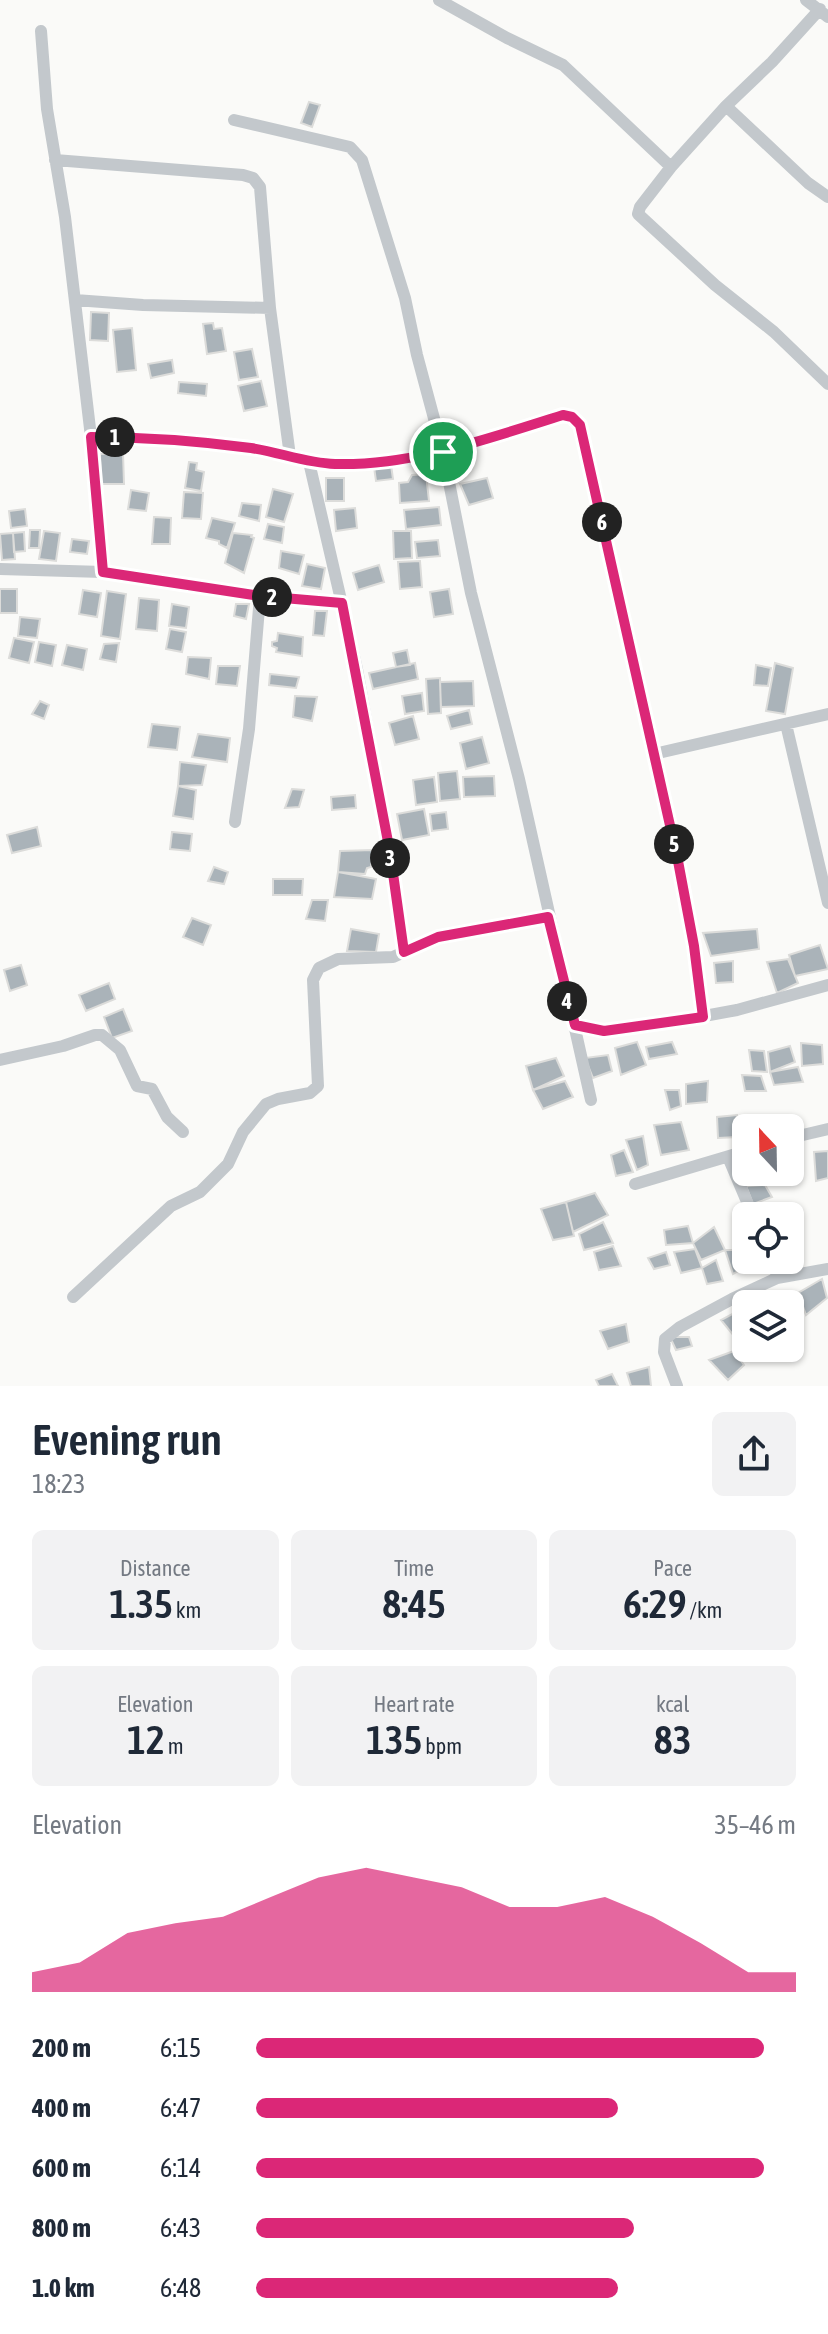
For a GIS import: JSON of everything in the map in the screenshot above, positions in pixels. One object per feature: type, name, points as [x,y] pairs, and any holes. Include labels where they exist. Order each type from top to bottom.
[{"type":"street","points":[[439,0],[563,65],[671,167]]},
{"type":"street","points":[[806,0],[824,13],[726,106],[671,167],[640,207],[640,218],[715,285],[774,332],[828,384]]},
{"type":"street","points":[[41,31],[91,437],[103,572]]},
{"type":"street","points":[[726,106],[808,183],[828,197]]},
{"type":"street","points":[[234,120],[337,143],[357,152],[382,219],[443,452],[471,593],[519,779],[591,1100]]},
{"type":"street","points":[[55,160],[253,178],[260,187],[270,308],[290,456]]},
{"type":"street","points":[[75,300],[270,308]]},
{"type":"street","points":[[91,437],[131,437],[253,448],[309,462],[348,464],[443,452],[563,415],[572,417],[580,425],[654,754],[694,946],[703,1017]]},
{"type":"street","points":[[309,462],[342,603],[387,837],[404,952]]},
{"type":"street","points":[[0,569],[103,572],[260,596],[342,603]]},
{"type":"street","points":[[235,822],[249,729],[260,596]]},
{"type":"street","points":[[654,754],[828,714]]},
{"type":"street","points":[[786,724],[828,903]]},
{"type":"street","points":[[73,1297],[171,1206],[200,1192],[228,1164],[243,1132],[266,1104],[310,1093],[318,1086],[313,980],[319,968],[338,959],[381,959],[438,937],[548,917]]},
{"type":"street","points":[[575,1025],[604,1031],[703,1017],[828,985]]},
{"type":"street","points":[[0,1060],[102,1035],[120,1050],[137,1086],[152,1089],[167,1117],[183,1132]]},
{"type":"street","points":[[804,1135],[828,1129]]},
{"type":"street","points":[[635,1184],[732,1156]]},
{"type":"street","points":[[728,1157],[747,1202]]},
{"type":"street","points":[[677,1386],[664,1352],[663,1345],[668,1335],[777,1278],[828,1269]]},
{"type":"street","points":[[776,1274],[777,1278]]},
{"type":"building","points":[[309,102],[320,105],[312,127],[301,123]]},
{"type":"building","points":[[91,312],[109,313],[108,341],[90,340]]},
{"type":"building","points":[[213,323],[214,329],[222,328],[226,351],[207,354],[203,324]]},
{"type":"building","points":[[132,328],[136,370],[117,372],[113,330]]},
{"type":"building","points":[[252,349],[258,377],[239,380],[234,352]]},
{"type":"building","points":[[172,360],[174,373],[151,378],[148,364]]},
{"type":"building","points":[[261,381],[267,406],[244,411],[238,386]]},
{"type":"building","points":[[179,382],[207,384],[206,396],[178,393]]},
{"type":"building","points":[[123,453],[124,484],[101,484],[100,454]]},
{"type":"building","points":[[189,462],[197,463],[196,470],[204,472],[201,491],[185,488]]},
{"type":"building","points":[[391,465],[393,479],[376,481],[374,467]]},
{"type":"building","points":[[426,474],[429,501],[400,503],[399,483],[408,482],[412,475]]},
{"type":"building","points":[[326,478],[344,478],[344,501],[326,501]]},
{"type":"building","points":[[487,478],[493,498],[469,505],[460,484]]},
{"type":"building","points":[[273,489],[293,494],[284,522],[266,517]]},
{"type":"building","points":[[131,490],[149,493],[146,511],[128,509]]},
{"type":"building","points":[[184,492],[203,493],[201,519],[182,518]]},
{"type":"building","points":[[242,503],[261,505],[259,521],[239,516]]},
{"type":"building","points":[[439,507],[441,525],[406,529],[404,510]]},
{"type":"building","points":[[355,508],[357,528],[336,531],[334,510]]},
{"type":"building","points":[[25,509],[27,526],[11,528],[9,511]]},
{"type":"building","points":[[154,517],[171,518],[170,544],[152,544]]},
{"type":"building","points":[[212,518],[235,523],[227,548],[219,541],[206,538]]},
{"type":"building","points":[[268,524],[284,527],[282,543],[264,539]]},
{"type":"building","points":[[30,530],[40,530],[39,548],[29,548]]},
{"type":"building","points":[[44,531],[60,533],[56,561],[39,559]]},
{"type":"building","points":[[393,531],[411,531],[412,558],[394,559]]},
{"type":"building","points":[[24,532],[25,551],[14,552],[13,533]]},
{"type":"building","points":[[13,533],[15,559],[2,560],[0,534]]},
{"type":"building","points":[[233,533],[252,535],[254,538],[244,573],[225,563]]},
{"type":"building","points":[[72,539],[89,541],[87,554],[70,552]]},
{"type":"building","points":[[438,540],[440,556],[417,558],[415,542]]},
{"type":"building","points":[[281,551],[304,555],[299,574],[279,568]]},
{"type":"building","points":[[420,561],[422,587],[400,589],[398,562]]},
{"type":"building","points":[[307,564],[325,568],[321,589],[302,586]]},
{"type":"building","points":[[379,565],[384,582],[358,590],[353,573]]},
{"type":"building","points":[[0,589],[17,589],[17,613],[0,613]]},
{"type":"building","points":[[449,589],[453,614],[434,617],[430,592]]},
{"type":"building","points":[[83,590],[101,593],[97,617],[79,614]]},
{"type":"building","points":[[107,591],[126,594],[120,639],[101,636]]},
{"type":"building","points":[[139,598],[159,600],[157,631],[136,629]]},
{"type":"building","points":[[172,604],[189,607],[186,628],[169,626]]},
{"type":"building","points":[[236,604],[249,604],[246,619],[234,616]]},
{"type":"building","points":[[315,611],[327,611],[324,636],[313,635]]},
{"type":"building","points":[[20,617],[40,619],[37,638],[18,636]]},
{"type":"building","points":[[170,629],[186,632],[182,652],[166,649]]},
{"type":"building","points":[[278,633],[303,637],[302,656],[276,652],[277,648],[272,646],[272,642],[277,641]]},
{"type":"building","points":[[14,638],[34,642],[29,663],[9,658]]},
{"type":"building","points":[[39,642],[56,645],[52,666],[35,662]]},
{"type":"building","points":[[119,643],[116,662],[100,659],[104,644]]},
{"type":"building","points":[[67,645],[87,649],[83,670],[62,665]]},
{"type":"building","points":[[407,650],[410,665],[396,667],[393,653]]},
{"type":"building","points":[[188,657],[211,658],[209,679],[186,674]]},
{"type":"building","points":[[415,663],[418,679],[373,689],[369,673]]},
{"type":"building","points":[[775,663],[793,668],[785,714],[766,711]]},
{"type":"building","points":[[756,665],[771,668],[768,686],[754,685]]},
{"type":"building","points":[[218,666],[240,666],[237,686],[216,684]]},
{"type":"building","points":[[270,674],[299,677],[296,688],[269,685]]},
{"type":"building","points":[[440,678],[441,713],[428,714],[426,679]]},
{"type":"building","points":[[473,681],[474,706],[441,707],[440,682]]},
{"type":"building","points":[[422,693],[424,711],[405,714],[402,696]]},
{"type":"building","points":[[295,696],[317,697],[312,721],[293,717]]},
{"type":"building","points":[[40,701],[49,705],[44,719],[32,714]]},
{"type":"building","points":[[469,710],[472,724],[451,729],[447,716]]},
{"type":"building","points":[[413,716],[419,739],[395,745],[389,723]]},
{"type":"building","points":[[152,724],[180,727],[177,750],[148,747]]},
{"type":"building","points":[[198,734],[230,738],[227,762],[192,757]]},
{"type":"building","points":[[482,737],[489,763],[466,769],[460,743]]},
{"type":"building","points":[[180,762],[206,765],[202,785],[178,786]]},
{"type":"building","points":[[457,771],[460,799],[440,801],[438,773]]},
{"type":"building","points":[[494,776],[495,796],[464,797],[463,777]]},
{"type":"building","points":[[434,777],[437,802],[416,805],[413,780]]},
{"type":"building","points":[[178,786],[196,790],[193,819],[173,816]]},
{"type":"building","points":[[292,789],[304,790],[299,807],[285,808]]},
{"type":"building","points":[[355,795],[356,808],[332,810],[331,797]]},
{"type":"building","points":[[424,809],[429,835],[402,840],[397,814]]},
{"type":"building","points":[[446,812],[448,829],[432,831],[430,814]]},
{"type":"building","points":[[37,827],[41,846],[12,853],[7,835]]},
{"type":"building","points":[[172,832],[192,834],[190,851],[170,849]]},
{"type":"building","points":[[373,850],[371,867],[365,874],[338,872],[340,851]]},
{"type":"building","points":[[214,867],[228,872],[224,884],[208,881]]},
{"type":"building","points":[[338,872],[376,879],[372,899],[334,897]]},
{"type":"building","points":[[273,879],[303,879],[302,895],[273,895]]},
{"type":"building","points":[[312,900],[328,900],[325,921],[306,919]]},
{"type":"building","points":[[192,918],[211,925],[203,945],[183,937]]},
{"type":"building","points":[[351,929],[379,934],[376,952],[347,951]]},
{"type":"building","points":[[757,929],[759,949],[711,956],[703,933]]},
{"type":"building","points":[[820,945],[828,969],[795,976],[789,955]]},
{"type":"building","points":[[788,959],[798,983],[777,993],[767,962]]},
{"type":"building","points":[[733,961],[733,982],[716,983],[714,963]]},
{"type":"building","points":[[21,965],[27,985],[10,991],[4,970]]},
{"type":"building","points":[[109,983],[115,999],[86,1011],[79,995]]},
{"type":"building","points":[[123,1009],[132,1031],[112,1038],[104,1017]]},
{"type":"building","points":[[637,1042],[646,1065],[621,1075],[615,1048]]},
{"type":"building","points":[[672,1042],[677,1054],[649,1059],[646,1047]]},
{"type":"building","points":[[801,1043],[822,1045],[823,1064],[802,1066]]},
{"type":"building","points":[[790,1046],[795,1062],[770,1072],[768,1052]]},
{"type":"building","points":[[749,1050],[764,1051],[767,1072],[752,1071]]},
{"type":"building","points":[[608,1055],[612,1071],[593,1078],[585,1058]]},
{"type":"building","points":[[556,1058],[564,1076],[533,1090],[526,1066]]},
{"type":"building","points":[[798,1067],[803,1082],[774,1085],[770,1072]]},
{"type":"building","points":[[742,1075],[761,1076],[766,1091],[745,1091]]},
{"type":"building","points":[[565,1081],[573,1097],[543,1109],[533,1090]]},
{"type":"building","points":[[708,1081],[707,1102],[686,1104],[686,1084]]},
{"type":"building","points":[[665,1090],[679,1090],[681,1106],[670,1110]]},
{"type":"building","points":[[732,1116],[732,1137],[718,1138],[717,1117]]},
{"type":"building","points":[[681,1122],[689,1150],[661,1155],[654,1125]]},
{"type":"building","points":[[643,1136],[648,1165],[637,1170],[626,1140]]},
{"type":"building","points":[[624,1150],[633,1172],[616,1176],[611,1155]]},
{"type":"building","points":[[828,1151],[828,1178],[816,1181],[814,1152]]},
{"type":"building","points":[[746,1186],[766,1186],[772,1197],[752,1202]]},
{"type":"building","points":[[595,1193],[608,1215],[573,1232],[566,1202]]},
{"type":"building","points":[[566,1202],[574,1236],[553,1240],[541,1209]]},
{"type":"building","points":[[603,1222],[613,1243],[584,1250],[579,1234]]},
{"type":"building","points":[[688,1226],[693,1243],[666,1245],[664,1230]]},
{"type":"building","points":[[714,1227],[725,1250],[701,1260],[693,1243]]},
{"type":"building","points":[[613,1246],[621,1266],[599,1270],[594,1252]]},
{"type":"building","points":[[695,1249],[702,1268],[681,1273],[674,1252]]},
{"type":"building","points":[[725,1250],[732,1250],[732,1271]]},
{"type":"building","points":[[666,1252],[670,1265],[654,1269],[648,1258]]},
{"type":"building","points":[[716,1260],[723,1281],[707,1284],[702,1268]]},
{"type":"building","points":[[822,1279],[827,1298],[806,1315],[803,1290]]},
{"type":"building","points":[[732,1314],[732,1334],[721,1320]]},
{"type":"building","points":[[626,1324],[629,1342],[608,1349],[600,1331]]},
{"type":"building","points":[[670,1337],[689,1337],[692,1346],[676,1350]]},
{"type":"building","points":[[732,1352],[732,1362],[744,1365],[728,1380],[709,1360]]},
{"type":"building","points":[[649,1367],[651,1386],[631,1386],[627,1373]]},
{"type":"building","points":[[612,1374],[618,1386],[599,1386],[596,1380]]},
{"type":"route","points":[[563,415],[572,417],[580,425],[678,861],[703,1017],[604,1031],[575,1025],[566,999],[548,917],[438,937],[404,952],[390,852],[342,603],[260,596],[103,572],[91,437],[131,437],[253,448],[309,462],[334,464],[443,452],[563,415]]}]
